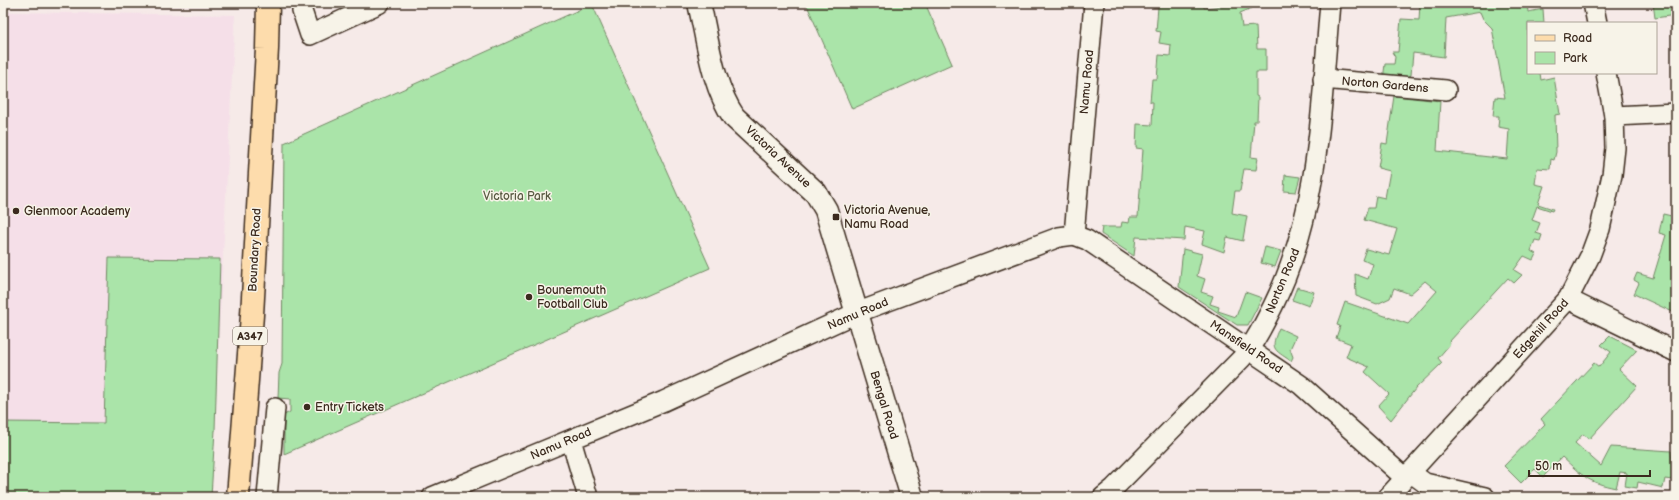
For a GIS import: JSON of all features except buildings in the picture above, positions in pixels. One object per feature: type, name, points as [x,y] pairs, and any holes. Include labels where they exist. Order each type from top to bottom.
[{"type":"main road","name":"Boundary Road","points":[[238,497],[252,315],[267,49],[268,3]]},
{"type":"street","points":[[302,11],[310,35],[380,3]]},
{"type":"street","name":"Victoria Avenue","points":[[700,3],[718,82],[725,104],[734,117],[816,193],[826,210],[856,313]]},
{"type":"street","name":"Namu Road","points":[[432,497],[571,440],[724,374],[856,313],[1059,237],[1074,235],[1094,3]]},
{"type":"street","name":"Norton Road","points":[[1103,497],[1120,482],[1220,382],[1249,349],[1278,296],[1300,238],[1309,204],[1315,172],[1330,3]]},
{"type":"street","points":[[1593,3],[1597,22]]},
{"type":"street","name":"Edgehill Road","points":[[1388,497],[1568,299],[1590,256],[1600,228],[1612,174],[1615,148],[1614,116],[1606,74]]},
{"type":"street","name":"Norton Gardens","points":[[1323,79],[1446,90]]},
{"type":"street","points":[[1614,116],[1676,113]]},
{"type":"street","name":"Mansfield Road","points":[[1074,235],[1087,240],[1249,349],[1312,394],[1408,475],[1425,483],[1485,497]]},
{"type":"street","points":[[1568,299],[1676,352]]},
{"type":"street","name":"Bengal Road","points":[[856,313],[912,497]]},
{"type":"street","points":[[267,497],[275,408]]},
{"type":"street","points":[[571,440],[588,497]]},
{"type":"shaded area","points":[[3,12],[235,15],[211,497],[3,497]]},
{"type":"green space","points":[[806,3],[925,3],[952,64],[852,109]]},
{"type":"green space","points":[[1153,3],[1204,3],[1204,8],[1252,3],[1252,8],[1240,13],[1242,27],[1256,26],[1257,49],[1266,49],[1266,72],[1256,72],[1256,96],[1258,97],[1257,121],[1254,121],[1251,157],[1258,158],[1256,170],[1244,169],[1240,191],[1235,191],[1232,213],[1247,216],[1243,241],[1227,237],[1224,252],[1202,244],[1205,231],[1185,227],[1184,240],[1136,237],[1134,256],[1101,234],[1102,227],[1121,227],[1122,222],[1129,223],[1130,217],[1138,217],[1143,149],[1136,148],[1137,124],[1152,125],[1153,102],[1150,102],[1152,79],[1157,79],[1159,55],[1170,56],[1171,45],[1159,43],[1161,32],[1156,31],[1158,7],[1153,7]]},
{"type":"green space","points":[[1420,3],[1527,3],[1528,12],[1543,9],[1544,22],[1527,22],[1527,74],[1540,74],[1541,80],[1554,77],[1560,114],[1555,115],[1556,152],[1554,160],[1551,159],[1550,169],[1537,168],[1535,184],[1544,186],[1538,204],[1553,209],[1552,211],[1537,206],[1532,220],[1540,223],[1536,233],[1542,235],[1540,241],[1535,240],[1531,251],[1536,254],[1533,260],[1524,256],[1514,270],[1522,275],[1514,283],[1508,278],[1449,342],[1450,344],[1438,358],[1442,363],[1416,388],[1391,420],[1378,406],[1389,394],[1365,372],[1369,367],[1346,357],[1351,344],[1336,338],[1340,326],[1337,325],[1345,302],[1408,324],[1437,291],[1425,281],[1410,294],[1394,288],[1390,298],[1377,304],[1356,296],[1355,274],[1368,279],[1373,264],[1362,260],[1366,249],[1389,255],[1397,229],[1364,220],[1368,208],[1374,208],[1376,196],[1385,198],[1390,171],[1378,168],[1382,143],[1387,144],[1394,96],[1440,101],[1437,151],[1507,159],[1509,129],[1498,127],[1499,116],[1493,116],[1495,97],[1505,98],[1492,28],[1483,19],[1480,12],[1446,18],[1444,57],[1413,53],[1411,75],[1402,81],[1383,80],[1385,64],[1394,64],[1395,57],[1392,52],[1398,52],[1401,19],[1419,20]]},
{"type":"green space","points":[[1653,3],[1676,3],[1676,15],[1655,18]]},
{"type":"green space","name":"Victoria Park","points":[[592,4],[710,268],[284,454],[284,415],[290,412],[290,399],[278,398],[279,373],[282,364],[284,143]]},
{"type":"green space","points":[[1285,175],[1300,177],[1296,192],[1284,191]]},
{"type":"green space","points":[[1663,214],[1676,217],[1675,313],[1634,294],[1639,283],[1634,280],[1637,273],[1653,278],[1666,235],[1659,233]]},
{"type":"green space","points":[[1265,247],[1281,251],[1275,267],[1261,263]]},
{"type":"green space","points":[[1183,249],[1202,254],[1197,276],[1205,279],[1201,292],[1213,296],[1210,304],[1219,307],[1218,311],[1236,317],[1245,292],[1262,298],[1248,325],[1237,325],[1179,287]]},
{"type":"green space","points":[[109,258],[220,259],[215,430],[211,497],[3,497],[3,422],[104,423]]},
{"type":"green space","points":[[1297,287],[1314,292],[1309,306],[1292,300]]},
{"type":"green space","points":[[1279,328],[1296,336],[1290,349],[1293,357],[1291,361],[1280,354],[1275,348],[1275,340]]},
{"type":"green space","points":[[1610,336],[1637,350],[1619,369],[1637,386],[1589,439],[1583,434],[1575,443],[1601,466],[1611,447],[1671,451],[1672,462],[1676,462],[1676,471],[1674,471],[1672,480],[1665,479],[1663,488],[1638,482],[1637,488],[1625,486],[1627,473],[1620,472],[1616,488],[1586,478],[1562,457],[1543,477],[1535,469],[1521,483],[1504,466],[1545,424],[1541,419],[1594,363],[1599,367],[1611,352],[1601,345]]},
{"type":"place","name":"Glenmoor Academy","points":[[16,211]]},
{"type":"place","name":"Victoria Avenue, Namu Road","points":[[836,217]]},
{"type":"place","name":"Bounemouth Football Club","points":[[529,297]]},
{"type":"place","name":"Entry Tickets","points":[[307,407]]}]
